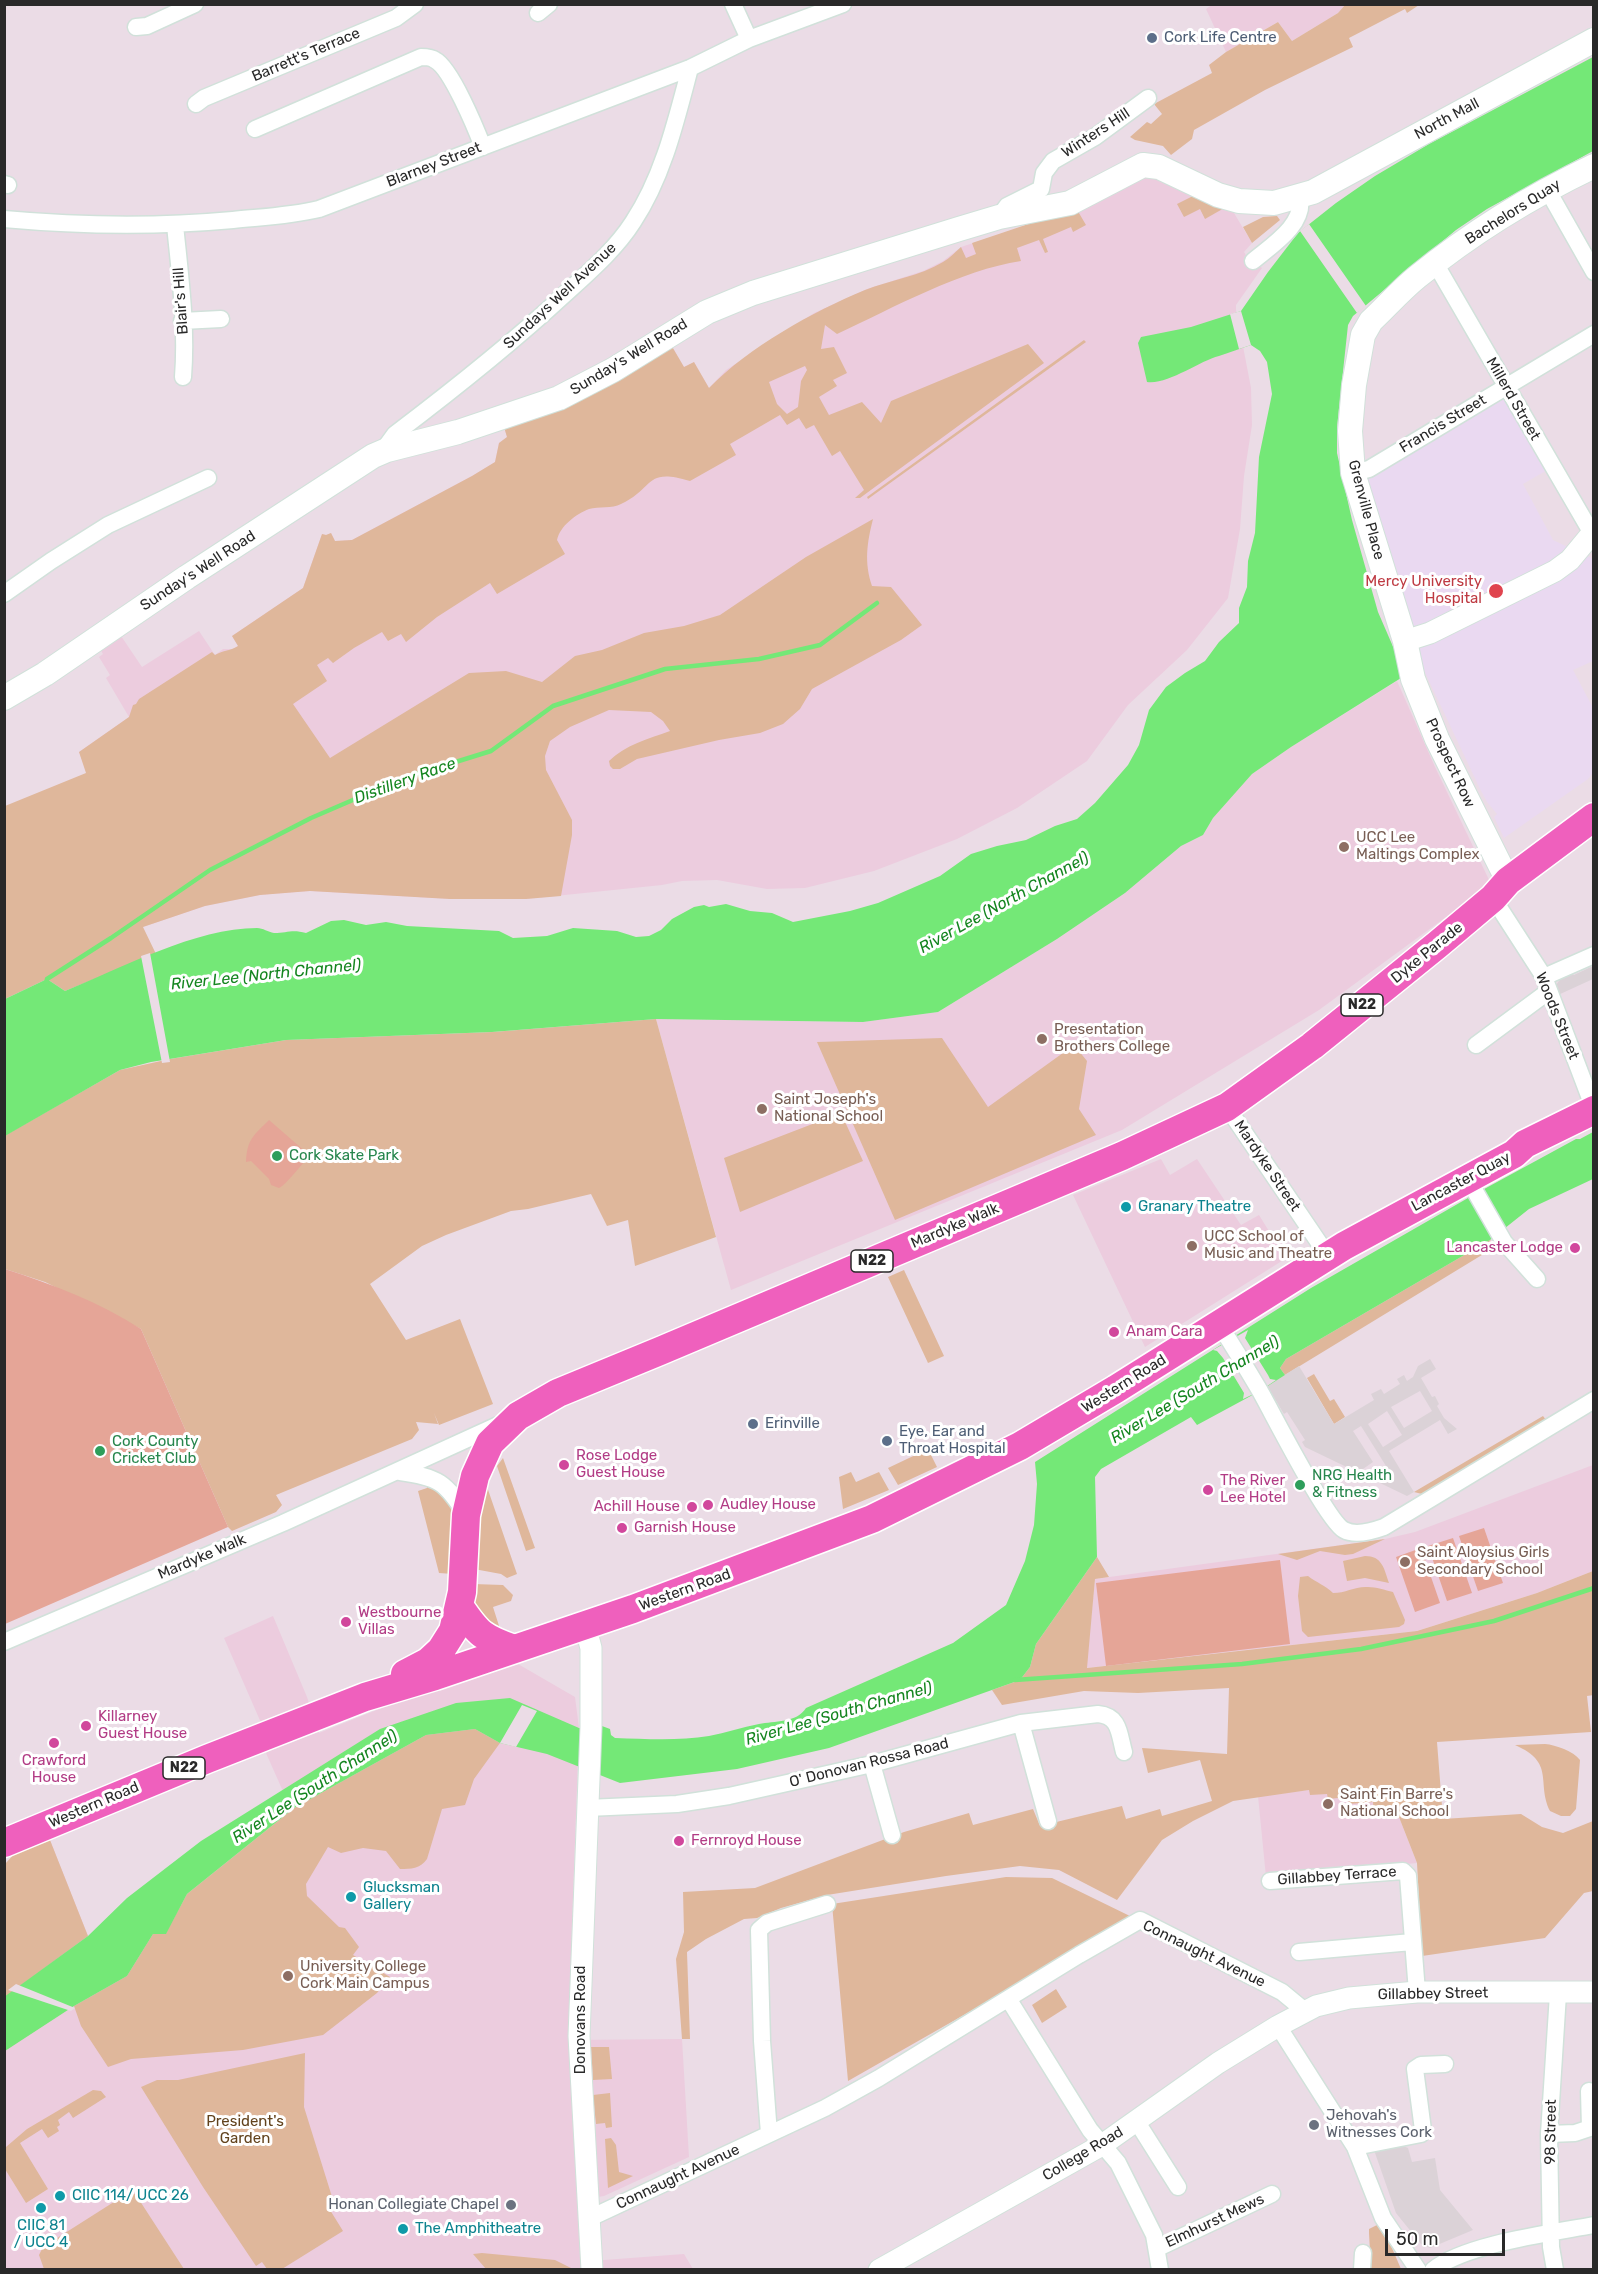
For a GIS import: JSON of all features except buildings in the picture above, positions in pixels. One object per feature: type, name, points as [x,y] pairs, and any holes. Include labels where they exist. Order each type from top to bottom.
[{"type":"highway","name":"N22","points":[[1500,889],[1593,817]]},
{"type":"highway","name":"Dyke Parade","points":[[1227,1107],[1312,1046],[1500,889]]},
{"type":"highway","name":"Mardyke Walk","points":[[459,1607],[466,1515],[475,1476],[490,1443],[518,1416],[558,1393],[1122,1156],[1227,1107]]},
{"type":"highway","name":"Lancaster Quay","points":[[1328,1256],[1435,1195],[1471,1187],[1525,1144],[1593,1109]]},
{"type":"highway","name":"Western Road","points":[[4,1843],[365,1697],[435,1676],[585,1625],[872,1519],[1020,1446],[1224,1332],[1328,1256]]},
{"type":"highway","name":"N22","points":[[365,1697],[420,1667],[441,1650],[453,1631],[459,1607]]},
{"type":"highway","points":[[459,1607],[475,1630],[488,1640],[514,1649]]},
{"type":"main road","name":"North Mall","points":[[1300,197],[1593,40]]},
{"type":"main road","name":"Sunday's Well Road","points":[[4,698],[45,674],[341,475],[387,450],[458,432],[558,398],[613,370],[707,312],[743,297],[999,217],[1070,202],[1143,165],[1159,167],[1218,195],[1239,201],[1274,203],[1300,197]]},
{"type":"main road","name":"Bachelors Quay","points":[[1435,263],[1491,223],[1547,189],[1593,166]]},
{"type":"main road","name":"Grenville Place","points":[[1405,641],[1353,473],[1350,431],[1354,385],[1363,335],[1371,321],[1435,263]]},
{"type":"main road","name":"Prospect Row","points":[[1405,641],[1413,679],[1500,889]]},
{"type":"street","points":[[136,27],[147,26],[195,4]]},
{"type":"street","name":"Barrett's Terrace","points":[[196,104],[204,98],[396,18],[415,4]]},
{"type":"street","points":[[733,4],[749,39]]},
{"type":"street","name":"Blarney Street","points":[[4,219],[68,225],[175,225],[288,215],[319,209],[690,69],[749,39],[843,4]]},
{"type":"street","points":[[255,129],[422,57],[428,57],[439,63],[464,101],[483,147]]},
{"type":"street","name":"Sundays Well Avenue","points":[[387,450],[387,445],[394,434],[521,334],[601,261],[627,231],[645,201],[661,166],[690,69]]},
{"type":"street","name":"Winters Hill","points":[[999,217],[1007,206],[1041,189],[1044,173],[1053,161],[1095,137],[1148,98]]},
{"type":"street","points":[[1547,189],[1593,272]]},
{"type":"street","points":[[1253,261],[1297,220],[1301,211],[1300,197]]},
{"type":"street","name":"Blair's Hill","points":[[175,225],[182,321],[183,377]]},
{"type":"street","name":"Millerd Street","points":[[1435,263],[1593,534]]},
{"type":"street","points":[[182,321],[221,319]]},
{"type":"street","name":"Francis Street","points":[[1353,473],[1369,469],[1593,334]]},
{"type":"street","points":[[4,594],[108,525],[208,478]]},
{"type":"street","points":[[1405,641],[1430,633],[1555,571],[1570,560],[1593,534]]},
{"type":"street","name":"Woods Street","points":[[1500,889],[1546,984],[1593,1109]]},
{"type":"street","points":[[1476,1045],[1546,984],[1593,955]]},
{"type":"street","name":"Mardyke Street","points":[[1227,1107],[1328,1256]]},
{"type":"street","points":[[1471,1187],[1504,1242],[1537,1279]]},
{"type":"street","points":[[1224,1332],[1336,1522],[1344,1530],[1360,1532],[1384,1527],[1593,1400]]},
{"type":"street","name":"Mardyke Walk","points":[[4,1642],[400,1472],[518,1416]]},
{"type":"street","points":[[400,1472],[437,1480],[452,1493],[466,1515]]},
{"type":"street","name":"Donovans Road","points":[[585,1625],[591,1648],[591,1727],[579,2036],[592,2270]]},
{"type":"street","name":"O' Donovan Rossa Road","points":[[587,1808],[681,1804],[788,1784],[1021,1724],[1098,1714],[1107,1715],[1114,1721],[1124,1752]]},
{"type":"street","points":[[1021,1724],[1048,1821]]},
{"type":"street","points":[[872,1764],[892,1835]]},
{"type":"street","name":"Gillabbey Terrace","points":[[1270,1881],[1403,1871],[1408,1876],[1417,1992]]},
{"type":"street","points":[[769,2134],[759,1930],[767,1923],[827,1904]]},
{"type":"street","name":"Connaught Avenue","points":[[588,2219],[825,2108],[879,2078],[1140,1920],[1282,1992],[1305,2011]]},
{"type":"street","points":[[1299,1952],[1413,1942]]},
{"type":"street","name":"Gillabbey Street","points":[[1278,2026],[1305,2011],[1349,1998],[1417,1992],[1558,1994],[1593,1992]]},
{"type":"street","name":"98 Street","points":[[1555,2270],[1551,2233],[1549,2134],[1558,1994]]},
{"type":"street","points":[[1009,2000],[1090,2130],[1118,2163],[1149,2222],[1158,2248],[1160,2270]]},
{"type":"street","points":[[1278,2026],[1355,2147],[1383,2218],[1418,2270]]},
{"type":"street","name":"College Road","points":[[879,2270],[1102,2145],[1218,2063],[1278,2026]]},
{"type":"street","points":[[1355,2147],[1421,2134],[1423,2130],[1415,2069],[1421,2065],[1445,2064]]},
{"type":"street","points":[[1549,2134],[1575,2133],[1590,2128],[1589,2091]]},
{"type":"street","points":[[1137,2122],[1178,2187]]},
{"type":"street","name":"Elmhurst Mews","points":[[1158,2248],[1272,2194]]},
{"type":"street","points":[[1433,2270],[1449,2259],[1482,2248],[1593,2225]]},
{"type":"shaded area","points":[[1213,4],[1345,5],[1338,13],[1292,41],[1278,22],[1226,52],[1206,9]]},
{"type":"shaded area","points":[[1139,173],[1162,177],[1231,208],[1252,243],[1244,252],[1262,268],[1236,305],[1236,310],[1251,388],[1252,425],[1244,476],[1240,529],[1228,598],[1187,650],[1128,705],[1087,761],[1017,808],[957,839],[874,871],[805,888],[767,889],[717,880],[682,881],[526,899],[450,899],[310,891],[260,895],[205,906],[143,927],[79,752],[129,717],[106,678],[110,675],[99,657],[103,654],[99,647],[119,633],[142,667],[199,631],[215,655],[223,649],[233,649],[238,646],[232,636],[303,588],[322,534],[331,533],[335,541],[352,540],[472,476],[495,462],[499,443],[507,437],[504,427],[670,343],[684,367],[694,362],[709,388],[726,370],[814,313],[867,289],[923,271],[943,261],[961,247],[1071,211]]},
{"type":"shaded area","name":"Mercy University Hospital","points":[[1496,398],[1509,400],[1549,469],[1523,484],[1553,540],[1593,559],[1593,661],[1573,670],[1593,708],[1593,773],[1588,779],[1504,838],[1494,817],[1497,814],[1480,789],[1422,666],[1366,474]]},
{"type":"shaded area","points":[[1397,681],[1491,884],[1319,1010],[1122,1130],[731,1290],[656,1019],[863,1022],[938,1012],[1057,939],[1125,893],[1181,846],[1203,835],[1213,818],[1252,774]]},
{"type":"shaded area","points":[[1593,966],[1593,979],[1558,995],[1555,987],[1562,976],[1567,972],[1574,975]]},
{"type":"shaded area","name":"Cork Skate Park","points":[[269,1120],[307,1153],[307,1159],[279,1188],[271,1185],[269,1179],[251,1161],[246,1162],[252,1138]]},
{"type":"shaded area","name":"UCC School of Music and Theatre","points":[[1161,1159],[1170,1175],[1197,1159],[1241,1225],[1259,1215],[1272,1236],[1279,1232],[1293,1254],[1145,1347],[1073,1195]]},
{"type":"shaded area","name":"Cork County Cricket Club","points":[[5,1269],[75,1294],[141,1329],[228,1527],[5,1624]]},
{"type":"shaded area","points":[[1430,1359],[1436,1369],[1421,1378],[1432,1397],[1435,1396],[1439,1404],[1437,1406],[1444,1418],[1457,1429],[1448,1434],[1440,1420],[1389,1451],[1414,1492],[1407,1496],[1305,1447],[1302,1442],[1305,1440],[1287,1412],[1284,1414],[1267,1386],[1299,1366],[1334,1424],[1374,1400],[1371,1394],[1381,1389],[1384,1394],[1400,1384],[1397,1379],[1404,1375],[1407,1381],[1413,1377],[1418,1366]],"holes":[[[1420,1391],[1432,1411],[1404,1428],[1391,1407]],[[1387,1411],[1402,1435],[1383,1447],[1368,1424]],[[1361,1426],[1386,1466],[1373,1474],[1363,1469],[1373,1462],[1353,1431]]]},
{"type":"shaded area","name":"Saint Aloysius Girls Secondary School","points":[[1593,1465],[1593,1571],[1537,1593],[1417,1631],[1086,1668],[1095,1579],[1385,1539],[1415,1532]]},
{"type":"shaded area","points":[[1484,1528],[1503,1583],[1478,1591],[1459,1536]]},
{"type":"shaded area","points":[[1453,1538],[1472,1593],[1447,1601],[1428,1546]]},
{"type":"shaded area","points":[[1421,1548],[1440,1603],[1415,1612],[1396,1557]]},
{"type":"shaded area","points":[[1280,1560],[1290,1644],[1106,1666],[1096,1583]]},
{"type":"shaded area","name":"University College Cork Main Campus","points":[[273,1616],[307,1697],[319,1733],[432,1688],[518,1664],[575,1697],[579,1728],[568,2040],[682,2039],[689,2157],[604,2196],[581,2200],[585,2259],[604,2260],[684,2254],[693,2269],[5,2270],[5,1864],[50,1840],[88,1936],[153,1934],[294,1808],[282,1789],[266,1753],[272,1748],[224,1638]]},
{"type":"shaded area","name":"Saint Fin Barre's National School","points":[[1307,1746],[1397,1812],[1417,1863],[1266,1877],[1258,1796],[1309,1790]]},
{"type":"shaded area","points":[[1403,2146],[1408,2148],[1412,2162],[1435,2158],[1440,2190],[1473,2230],[1430,2248],[1421,2244],[1396,2213],[1374,2150]]},
{"type":"green space","points":[[1345,5],[1419,5],[1407,13],[1405,9],[1349,38],[1353,47],[1265,90],[1194,130],[1192,139],[1171,155],[1163,146],[1130,137],[1147,122],[1151,124],[1162,114],[1154,104],[1212,73],[1209,65],[1226,52],[1278,22],[1292,41],[1338,13]]},
{"type":"green space","points":[[1193,196],[1226,207],[1205,219],[1200,209],[1184,217],[1177,204]]},
{"type":"green space","points":[[1076,208],[1086,225],[1073,232],[1071,227],[1043,239],[1048,252],[1045,253],[1039,240],[1017,248],[1021,261],[951,281],[837,334],[825,325],[821,349],[834,347],[847,373],[833,380],[837,386],[819,397],[829,415],[862,402],[881,423],[891,401],[1028,344],[1044,363],[860,498],[855,498],[864,490],[840,451],[832,456],[814,425],[806,429],[799,418],[787,425],[780,415],[730,444],[736,455],[690,481],[665,476],[657,478],[621,504],[589,509],[579,514],[565,525],[557,540],[565,554],[497,594],[490,583],[437,617],[406,642],[401,634],[388,641],[382,632],[333,663],[328,658],[317,665],[327,681],[293,704],[330,758],[469,673],[506,671],[542,682],[575,656],[602,650],[644,633],[684,626],[720,615],[806,557],[873,519],[867,552],[872,586],[891,587],[922,625],[901,640],[812,689],[800,709],[783,724],[760,733],[637,759],[620,769],[613,769],[610,766],[609,761],[615,755],[637,743],[670,731],[663,721],[651,712],[609,710],[570,727],[550,741],[545,756],[546,770],[572,820],[572,835],[561,896],[526,899],[450,899],[310,891],[260,895],[205,906],[143,927],[156,954],[65,991],[47,979],[5,999],[5,806],[86,773],[79,752],[129,717],[133,705],[139,699],[212,652],[215,655],[238,646],[232,636],[303,588],[322,534],[331,533],[335,541],[352,540],[472,476],[495,462],[499,443],[507,437],[504,427],[670,343],[684,367],[694,362],[709,388],[743,358],[803,320],[865,290],[934,267],[948,259],[961,247],[966,258],[976,254],[972,243]],"holes":[[[805,366],[807,370],[801,381],[798,407],[787,414],[777,404],[769,382]]]},
{"type":"green space","points":[[1277,216],[1280,220],[1252,243],[1243,227],[1263,217]]},
{"type":"green space","points":[[1084,340],[1086,342],[868,499],[867,497]]},
{"type":"green space","points":[[656,1019],[716,1237],[635,1266],[628,1220],[607,1226],[591,1194],[511,1211],[422,1246],[370,1284],[406,1340],[460,1319],[493,1404],[439,1425],[434,1413],[438,1424],[416,1422],[419,1430],[412,1439],[276,1495],[282,1505],[276,1512],[232,1531],[228,1527],[141,1329],[45,1282],[5,1269],[4,1136],[120,1070],[170,1059],[286,1040],[493,1032]]},
{"type":"green space","points":[[942,1038],[988,1107],[1074,1045],[1087,1061],[1079,1109],[1096,1135],[895,1220],[817,1042]]},
{"type":"green space","points":[[841,1113],[863,1161],[740,1212],[724,1158]]},
{"type":"green space","points":[[1490,1240],[1495,1247],[1285,1375],[1280,1368],[1286,1359]]},
{"type":"green space","points":[[904,1270],[944,1356],[928,1363],[888,1277]]},
{"type":"green space","points":[[1314,1374],[1330,1401],[1334,1399],[1345,1417],[1334,1424],[1307,1378]]},
{"type":"green space","points":[[1543,1416],[1546,1420],[1422,1494],[1414,1492]]},
{"type":"green space","points":[[928,1449],[937,1467],[898,1485],[888,1468]]},
{"type":"green space","points":[[503,1458],[535,1548],[526,1551],[497,1466]]},
{"type":"green space","points":[[851,1472],[856,1482],[879,1472],[889,1490],[843,1509],[839,1477]]},
{"type":"green space","points":[[485,1481],[517,1574],[507,1578],[501,1574],[474,1569],[473,1554]]},
{"type":"green space","points":[[427,1483],[450,1502],[453,1511],[453,1574],[439,1573],[418,1491],[427,1488]]},
{"type":"green space","points":[[1385,1539],[1353,1554],[1320,1551],[1297,1560],[1278,1554]]},
{"type":"green space","points":[[1365,1556],[1379,1561],[1389,1583],[1365,1578],[1347,1581],[1343,1561]]},
{"type":"green space","points":[[1097,1557],[1109,1577],[1095,1579],[1087,1668],[1417,1631],[1537,1593],[1593,1571],[1594,1695],[1587,1696],[1591,1732],[1437,1742],[1443,1819],[1521,1814],[1542,1827],[1563,1833],[1593,1821],[1593,1891],[1584,1893],[1545,1938],[1422,1956],[1417,1863],[1397,1812],[1374,1817],[1373,1802],[1349,1804],[1348,1797],[1328,1799],[1327,1794],[1310,1795],[1309,1790],[1233,1801],[1162,1840],[1117,1900],[1059,1870],[1020,1866],[827,1895],[781,1908],[757,1918],[744,1919],[687,1952],[690,2039],[682,2039],[676,1959],[684,1932],[683,1892],[755,1888],[904,1832],[969,1813],[973,1825],[1033,1809],[1040,1826],[1122,1806],[1126,1819],[1160,1809],[1162,1816],[1212,1801],[1200,1760],[1148,1773],[1142,1748],[1227,1754],[1229,1688],[1138,1693],[1084,1691],[1002,1705],[992,1690],[1020,1680],[1030,1667],[1036,1644]]},
{"type":"green space","points":[[1308,1576],[1333,1593],[1363,1587],[1393,1592],[1405,1620],[1404,1624],[1399,1627],[1308,1637],[1302,1631],[1298,1596],[1300,1577]]},
{"type":"green space","points":[[473,1584],[503,1585],[513,1595],[511,1601],[493,1607],[500,1629],[473,1612]]},
{"type":"green space","points":[[475,1729],[500,1743],[474,1779],[465,1805],[442,1809],[427,1859],[421,1865],[415,1868],[400,1869],[386,1851],[363,1848],[341,1853],[328,1847],[306,1884],[307,1896],[339,1927],[345,1928],[359,1947],[353,1955],[390,1977],[377,1993],[323,2035],[243,2050],[131,2059],[108,2067],[81,2026],[74,2006],[127,1976],[153,1934],[166,1933],[187,1894],[294,1808],[426,1735]]},
{"type":"green space","points":[[1545,1744],[1564,1749],[1580,1760],[1576,1809],[1570,1816],[1561,1816],[1550,1811],[1540,1766],[1528,1752],[1515,1745]]},
{"type":"green space","points":[[50,1840],[88,1936],[5,1997],[5,1864],[16,1852]]},
{"type":"green space","points":[[1006,1877],[1052,1878],[1134,1918],[848,2081],[832,1904]]},
{"type":"green space","points":[[1056,1989],[1067,2007],[1042,2023],[1032,2005]]},
{"type":"green space","points":[[591,2047],[609,2047],[612,2079],[593,2080]]},
{"type":"green space","name":"President's Garden","points":[[305,2053],[304,2107],[333,2200],[330,2210],[343,2231],[282,2269],[267,2269],[262,2262],[256,2266],[203,2187],[141,2087],[157,2080],[178,2080]]},
{"type":"green space","points":[[93,2090],[101,2091],[106,2097],[73,2118],[69,2112],[58,2120],[59,2131],[48,2138],[42,2129],[20,2143],[48,2189],[26,2203],[5,2169],[6,2147],[27,2129]]},
{"type":"green space","points":[[610,2093],[612,2127],[606,2128],[605,2123],[596,2124],[593,2095]]},
{"type":"green space","points":[[611,2138],[616,2145],[619,2172],[633,2176],[608,2188],[605,2139]]},
{"type":"green space","points":[[128,2193],[136,2195],[184,2269],[44,2269],[39,2255],[43,2247]]},
{"type":"green space","points":[[1377,2225],[1392,2248],[1401,2269],[1371,2269],[1369,2229]]},
{"type":"green space","points":[[473,2254],[555,2260],[573,2269],[486,2269]]},
{"type":"water","name":"River Lee (North Channel)","points":[[1593,57],[1593,151],[1487,209],[1456,230],[1353,316],[1348,325],[1337,427],[1337,453],[1352,520],[1378,612],[1401,665],[1401,678],[1252,774],[1213,818],[1203,835],[1181,846],[1125,893],[1057,939],[938,1012],[863,1022],[656,1019],[492,1032],[286,1040],[151,1062],[120,1070],[5,1136],[5,999],[47,979],[65,991],[159,951],[209,935],[257,928],[274,933],[293,931],[306,933],[331,921],[344,920],[366,925],[386,922],[407,926],[499,931],[513,938],[547,936],[573,928],[617,931],[636,937],[649,936],[661,930],[672,919],[694,907],[726,904],[750,911],[772,913],[793,922],[878,903],[940,876],[971,854],[1026,840],[1055,826],[1077,819],[1095,803],[1128,765],[1139,745],[1149,710],[1166,687],[1205,661],[1219,642],[1239,623],[1239,608],[1247,587],[1248,561],[1255,533],[1259,457],[1272,394],[1267,362],[1260,351],[1251,345],[1211,359],[1164,380],[1147,382],[1138,343],[1141,337],[1191,327],[1241,311],[1298,233],[1336,203],[1375,176],[1429,144]]},
{"type":"water","name":"River Lee (South Channel)","points":[[1593,1132],[1593,1179],[1529,1209],[1490,1240],[1286,1359],[1280,1368],[1285,1375],[1260,1391],[1197,1425],[1191,1417],[1101,1469],[1095,1477],[1097,1557],[1036,1644],[1030,1667],[1020,1680],[829,1748],[737,1769],[620,1783],[547,1754],[500,1743],[475,1729],[426,1735],[294,1808],[187,1894],[166,1934],[153,1934],[127,1976],[74,2006],[5,2051],[4,1997],[88,1936],[127,1898],[201,1841],[380,1729],[456,1703],[510,1698],[579,1728],[602,1726],[610,1729],[611,1735],[615,1738],[698,1738],[791,1719],[806,1708],[953,1643],[1006,1605],[1025,1561],[1034,1525],[1037,1484],[1035,1462],[1311,1288],[1475,1194]]},
{"type":"pier","points":[[1309,224],[1366,306],[1357,313],[1300,231]]},
{"type":"pier","points":[[1241,311],[1251,345],[1239,349],[1230,314]]},
{"type":"pier","points":[[150,953],[170,1062],[162,1063],[141,956]]},
{"type":"pier","points":[[1248,1330],[1245,1338],[1270,1379],[1276,1380],[1243,1399],[1244,1393],[1223,1358],[1213,1350]]},
{"type":"pier","points":[[522,1705],[537,1711],[516,1747],[500,1743]]},
{"type":"pier","points":[[16,1984],[75,2008],[71,2011],[8,1990]]},
{"type":"waterway","name":"Distillery Race","points":[[46,984],[47,979],[210,870],[311,818],[404,778],[491,751],[553,706],[665,669],[759,659],[820,645],[877,603]]},
{"type":"waterway","points":[[1015,1680],[1242,1664],[1361,1649],[1494,1621],[1594,1588]]},
{"type":"place","name":"Cork Life Centre","points":[[1152,38]]},
{"type":"place","name":"Mercy University Hospital","points":[[1496,591]]},
{"type":"place","name":"UCC Lee Maltings Complex","points":[[1344,847]]},
{"type":"place","name":"Presentation Brothers College","points":[[1042,1039]]},
{"type":"place","name":"Saint Joseph's National School","points":[[762,1109]]},
{"type":"place","name":"Cork Skate Park","points":[[277,1156]]},
{"type":"place","name":"Granary Theatre","points":[[1126,1207]]},
{"type":"place","name":"UCC School of Music and Theatre","points":[[1192,1246]]},
{"type":"place","name":"Lancaster Lodge","points":[[1575,1248]]},
{"type":"place","name":"Anam Cara","points":[[1114,1332]]},
{"type":"place","name":"Erinville","points":[[753,1424]]},
{"type":"place","name":"Eye, Ear and Throat Hospital","points":[[887,1441]]},
{"type":"place","name":"Cork County Cricket Club","points":[[100,1451]]},
{"type":"place","name":"Rose Lodge Guest House","points":[[564,1465]]},
{"type":"place","name":"NRG Health & Fitness","points":[[1300,1485]]},
{"type":"place","name":"The River Lee Hotel","points":[[1208,1490]]},
{"type":"place","name":"Audley House","points":[[708,1505]]},
{"type":"place","name":"Achill House","points":[[692,1507]]},
{"type":"place","name":"Garnish House","points":[[622,1528]]},
{"type":"place","name":"Saint Aloysius Girls Secondary School","points":[[1405,1562]]},
{"type":"place","name":"Westbourne Villas","points":[[346,1622]]},
{"type":"place","name":"Killarney Guest House","points":[[86,1726]]},
{"type":"place","name":"Crawford House","points":[[54,1743]]},
{"type":"place","name":"Saint Fin Barre's National School","points":[[1328,1804]]},
{"type":"place","name":"Fernroyd House","points":[[679,1841]]},
{"type":"place","name":"Glucksman Gallery","points":[[351,1897]]},
{"type":"place","name":"University College Cork Main Campus","points":[[288,1976]]},
{"type":"place","name":"Jehovah's Witnesses Cork","points":[[1314,2125]]},
{"type":"place","name":"CIIC 114/ UCC 26","points":[[60,2196]]},
{"type":"place","name":"Honan Collegiate Chapel","points":[[511,2205]]},
{"type":"place","name":"CIIC 81 / UCC 4","points":[[41,2208]]},
{"type":"place","name":"The Amphitheatre","points":[[403,2229]]}]
